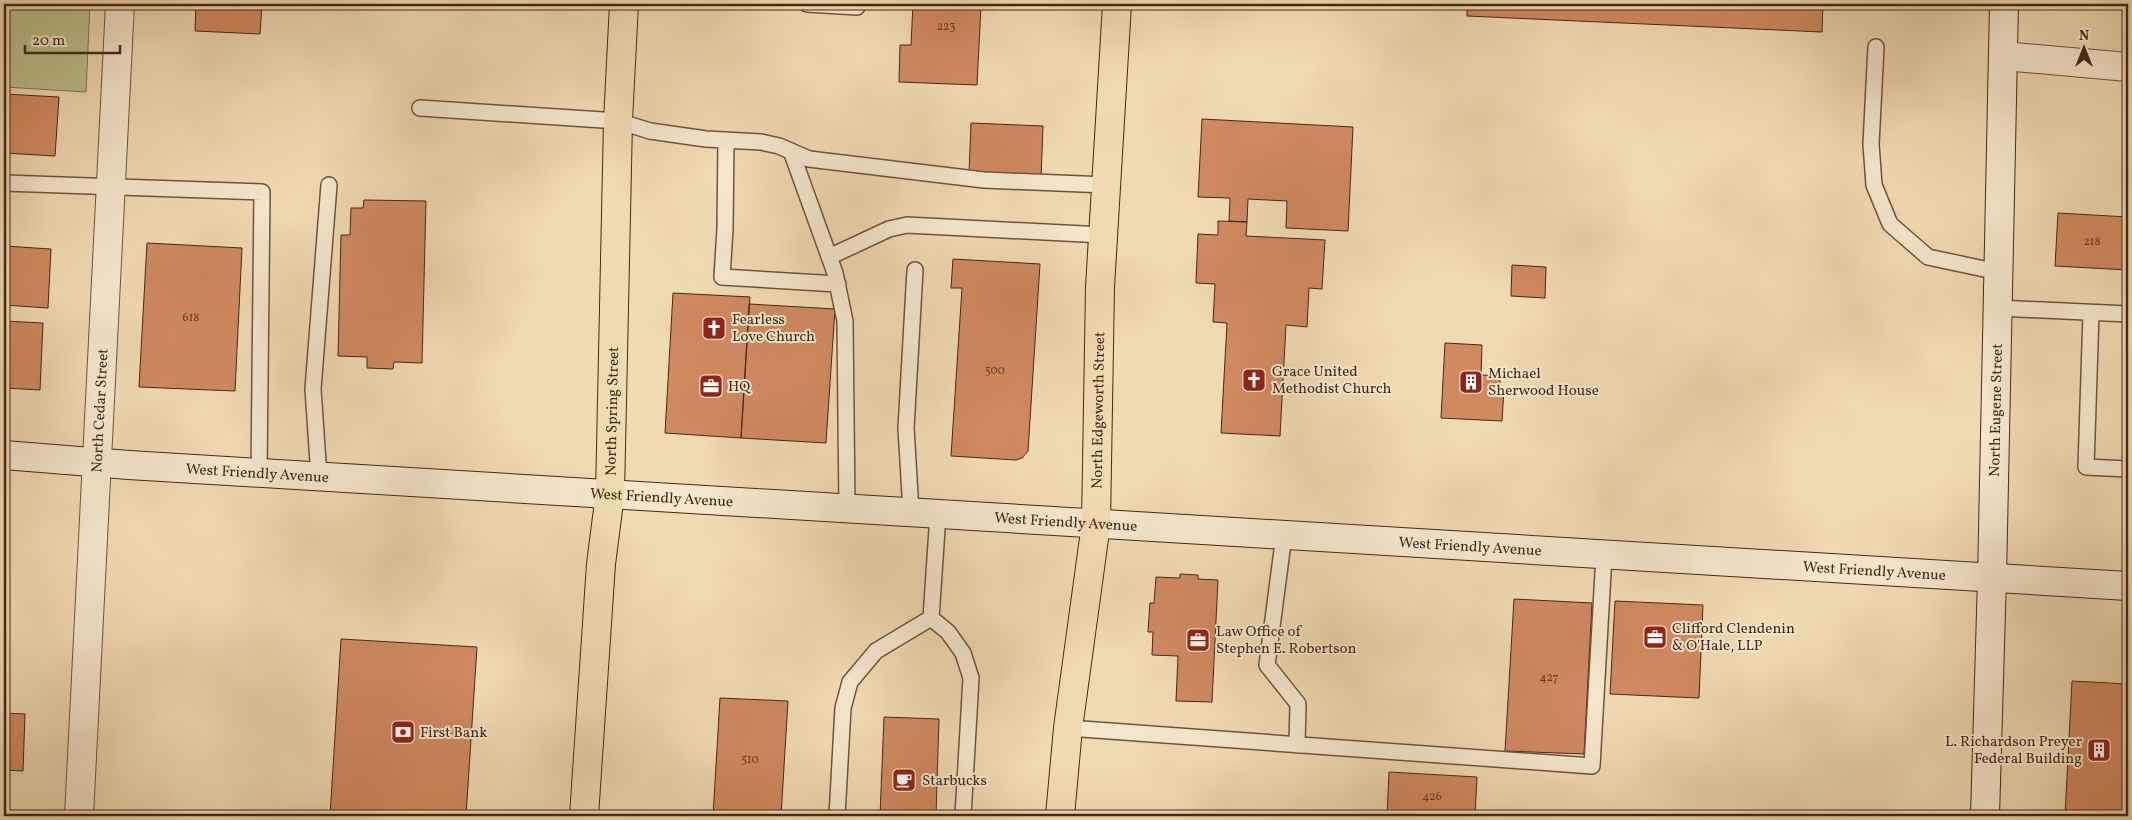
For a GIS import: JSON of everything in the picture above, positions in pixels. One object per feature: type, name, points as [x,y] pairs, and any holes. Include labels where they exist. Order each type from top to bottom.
[{"type":"main road","name":"North Cedar Street","points":[[79,816],[120,4]]},
{"type":"main road","name":"North Spring Street","points":[[584,816],[601,564],[610,494],[618,121],[624,4]]},
{"type":"main road","name":"North Edgeworth Street","points":[[1060,816],[1068,728],[1096,524],[1100,287],[1117,4]]},
{"type":"main road","name":"North Eugene Street","points":[[1985,816],[2004,4]]},
{"type":"main road","points":[[2003,56],[2128,67]]},
{"type":"main road","name":"West Friendly Avenue","points":[[4,455],[259,473],[2128,586]]},
{"type":"lane","points":[[807,4],[857,7]]},
{"type":"lane","points":[[1876,47],[1871,144],[1874,186],[1890,224],[1928,258],[1998,272]]},
{"type":"lane","points":[[420,108],[618,121],[650,131],[761,142],[791,151],[809,159],[984,180],[1106,185]]},
{"type":"lane","points":[[726,140],[725,229],[722,277],[838,284]]},
{"type":"lane","points":[[791,151],[838,284],[845,320],[847,509]]},
{"type":"lane","points":[[4,183],[262,192],[259,473]]},
{"type":"lane","points":[[319,476],[313,389],[329,185]]},
{"type":"lane","points":[[829,258],[889,229],[908,225],[1103,235]]},
{"type":"lane","points":[[911,512],[906,428],[915,270]]},
{"type":"lane","points":[[1998,308],[2128,314]]},
{"type":"lane","points":[[2091,313],[2086,466],[2128,469]]},
{"type":"lane","points":[[931,618],[938,514]]},
{"type":"lane","points":[[1284,535],[1267,665],[1298,704],[1297,745]]},
{"type":"lane","points":[[1068,728],[1592,766],[1604,555]]},
{"type":"lane","points":[[837,816],[843,708],[850,682],[876,652],[931,618]]},
{"type":"lane","points":[[931,618],[948,632],[963,652],[971,678],[962,816]]},
{"type":"green space","points":[[4,4],[90,4],[86,92],[4,87]]},
{"type":"building","points":[[196,4],[262,4],[260,34],[195,31]]},
{"type":"building","points":[[913,4],[981,6],[977,85],[899,82],[900,45],[911,45]]},
{"type":"building","points":[[1467,4],[1823,4],[1822,32],[1467,16]]},
{"type":"building","points":[[4,94],[59,97],[55,156],[4,153]]},
{"type":"building","points":[[1202,119],[1353,127],[1348,231],[1286,228],[1287,201],[1248,199],[1247,222],[1229,221],[1230,198],[1198,197]]},
{"type":"building","points":[[971,123],[1043,126],[1041,178],[969,174]]},
{"type":"building","points":[[364,200],[426,201],[422,363],[394,362],[393,369],[367,368],[367,357],[338,356],[341,235],[350,235],[351,208],[363,208]]},
{"type":"building","points":[[2058,213],[2128,217],[2128,270],[2055,266]]},
{"type":"building","name":"Grace United Methodist Church","points":[[1218,221],[1247,222],[1246,236],[1325,240],[1322,289],[1309,288],[1307,327],[1286,325],[1280,436],[1221,433],[1227,323],[1213,322],[1215,284],[1196,283],[1198,234],[1218,235]]},
{"type":"building","points":[[147,243],[242,248],[235,391],[139,387]]},
{"type":"building","points":[[4,246],[51,249],[48,308],[4,305]]},
{"type":"building","points":[[953,259],[1040,264],[1028,451],[1022,458],[1016,460],[951,456],[962,288],[951,288]]},
{"type":"building","points":[[1512,265],[1546,267],[1545,298],[1511,296]]},
{"type":"building","points":[[673,293],[750,297],[741,438],[665,433]]},
{"type":"building","points":[[749,304],[835,309],[826,443],[741,438]]},
{"type":"building","points":[[4,321],[43,323],[40,390],[4,388]]},
{"type":"building","name":"Michael Sherwood House","points":[[1445,343],[1482,345],[1481,375],[1500,376],[1500,389],[1504,389],[1502,421],[1441,418]]},
{"type":"building","points":[[1180,574],[1198,575],[1198,579],[1218,580],[1212,702],[1176,701],[1178,656],[1152,655],[1153,632],[1148,632],[1150,603],[1154,603],[1156,577],[1180,578]]},
{"type":"building","points":[[1514,599],[1592,603],[1584,754],[1505,751]]},
{"type":"building","points":[[1615,601],[1703,605],[1699,698],[1610,694]]},
{"type":"building","name":"First Bank","points":[[341,639],[477,647],[466,816],[330,816]]},
{"type":"building","name":"L. Richardson Preyer Federal Building","points":[[2072,681],[2128,684],[2128,816],[2065,816]]},
{"type":"building","points":[[720,698],[788,701],[781,816],[713,816]]},
{"type":"building","points":[[4,713],[25,714],[23,771],[4,770]]},
{"type":"building","points":[[884,717],[939,719],[936,816],[880,816]]},
{"type":"building","points":[[1389,772],[1477,777],[1475,816],[1387,816]]},
{"type":"place","name":"Fearless Love Church","points":[[714,328]]},
{"type":"place","name":"Grace United Methodist Church","points":[[1254,380]]},
{"type":"place","name":"Michael Sherwood House","points":[[1471,382]]},
{"type":"place","name":"HQ","points":[[711,386]]},
{"type":"place","name":"Clifford Clendenin & O'Hale, LLP","points":[[1655,637]]},
{"type":"place","name":"Law Office of Stephen E. Robertson","points":[[1198,640]]},
{"type":"place","name":"First Bank","points":[[403,732]]},
{"type":"place","name":"L. Richardson Preyer Federal Building","points":[[2099,750]]},
{"type":"place","name":"Starbucks","points":[[904,780]]}]
